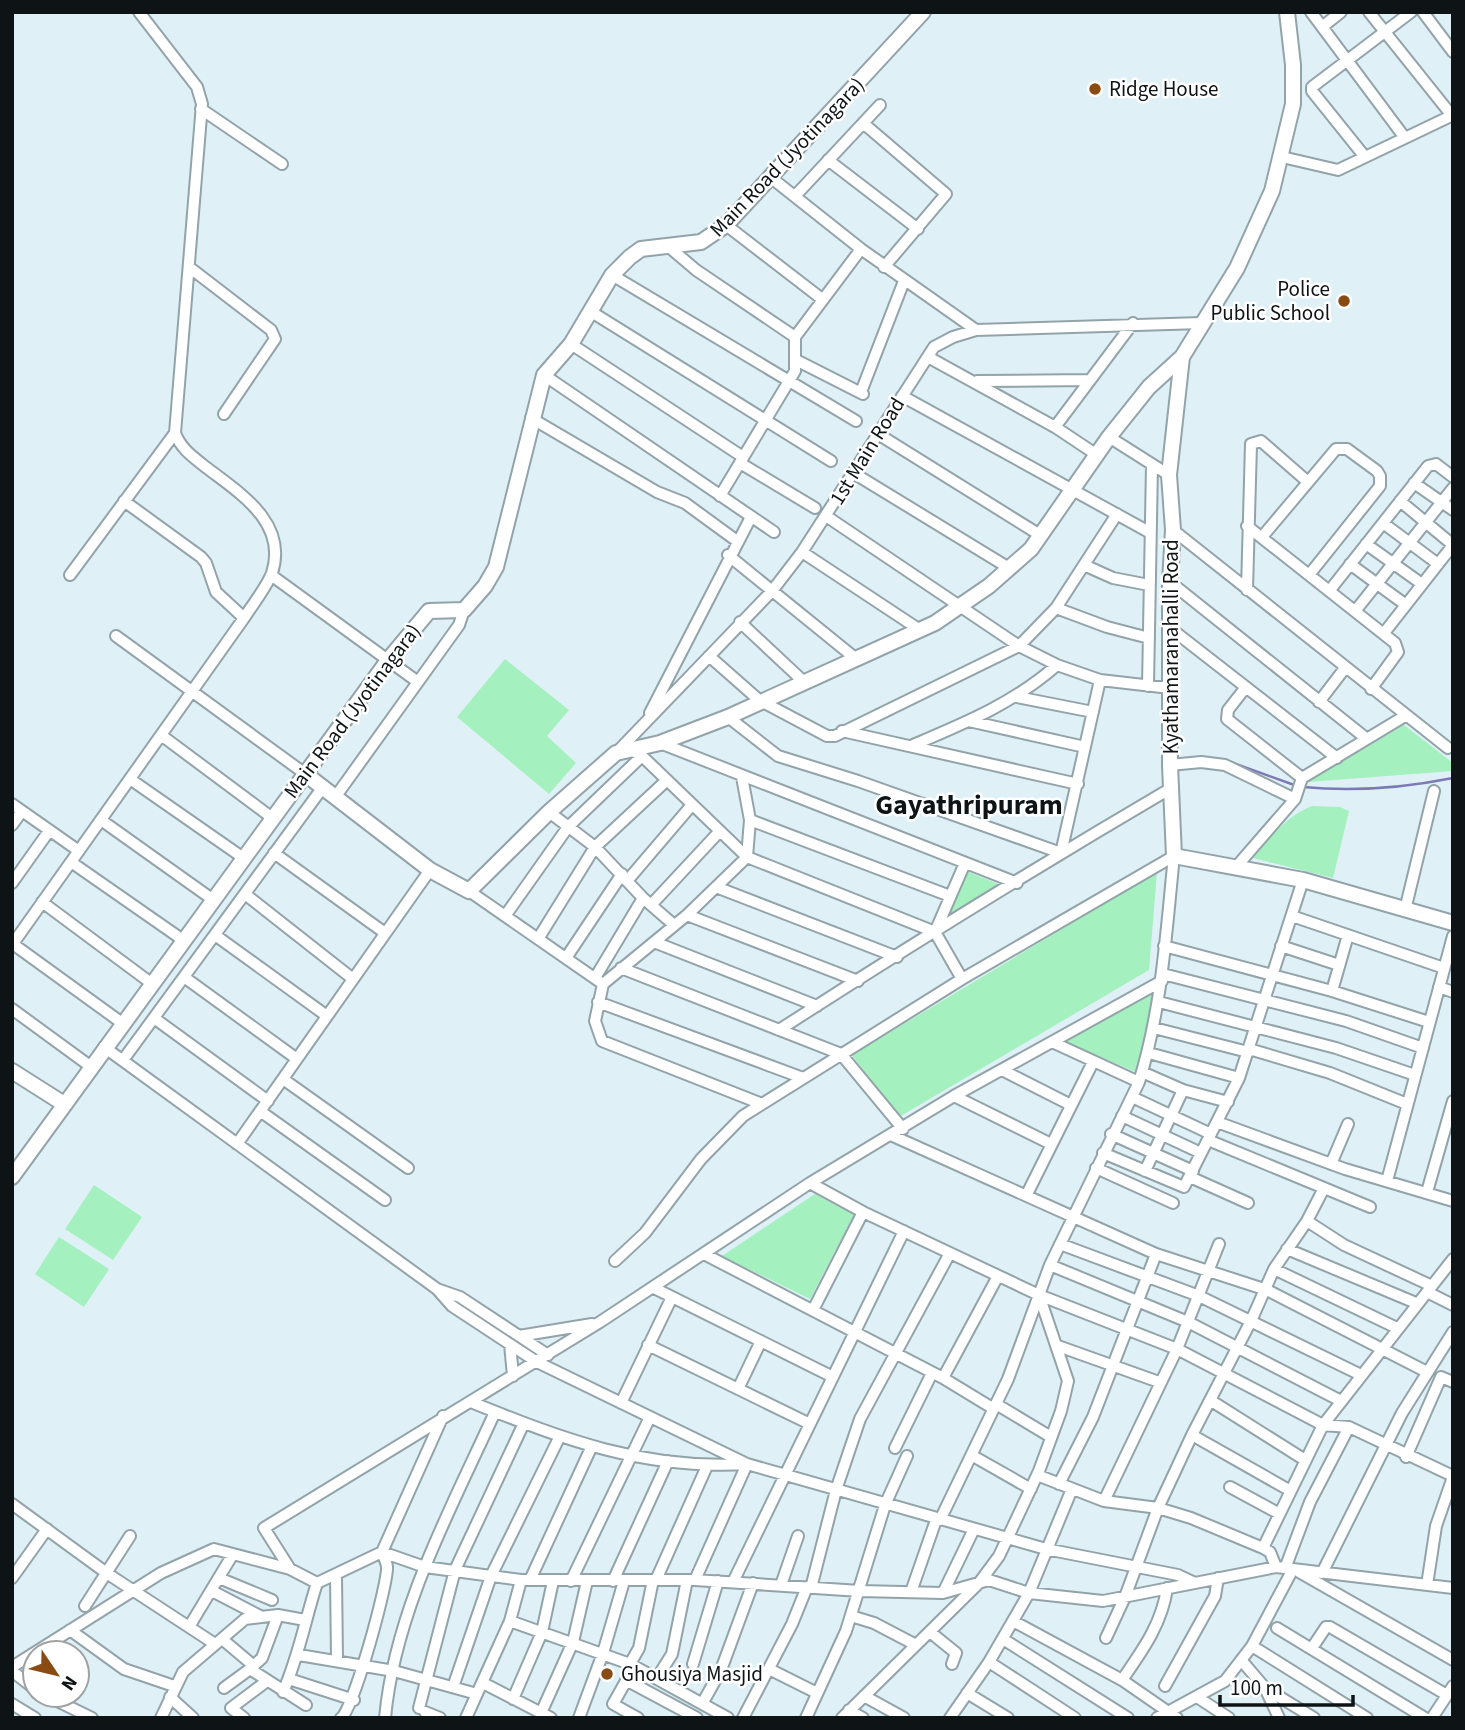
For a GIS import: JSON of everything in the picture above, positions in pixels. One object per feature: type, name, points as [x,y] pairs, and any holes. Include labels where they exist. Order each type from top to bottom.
[{"type":"street","points":[[70,575],[175,433],[201,109],[197,87],[139,12]]},
{"type":"street","name":"Main Road (Jyotinagara)","points":[[12,1177],[388,659],[429,611],[464,610],[485,586],[496,567],[531,418],[544,375],[571,344],[612,275],[641,249],[707,240],[726,225],[923,12]]},
{"type":"street","name":"Kyathamaranahalli Road","points":[[911,1592],[938,1520],[973,1456],[995,1407],[1050,1265],[1111,1134],[1132,1097],[1149,1053],[1163,977],[1174,856],[1170,688],[1172,530],[1169,475],[1182,357],[1203,321],[1216,309],[1245,270],[1281,192],[1293,104],[1293,65],[1287,12]]},
{"type":"street","name":"Kyathamaranahalli Road","points":[[1286,158],[1302,106],[1302,67],[1295,12]]},
{"type":"street","points":[[1311,12],[1405,138]]},
{"type":"street","points":[[1322,27],[1341,12]]},
{"type":"street","points":[[1286,158],[1338,170],[1452,116],[1369,12]]},
{"type":"street","points":[[1364,157],[1311,89],[1411,12]]},
{"type":"street","points":[[1423,12],[1453,52]]},
{"type":"street","points":[[795,196],[880,105]]},
{"type":"street","points":[[201,109],[282,164]]},
{"type":"street","points":[[863,123],[946,194],[884,267]]},
{"type":"street","points":[[828,160],[918,229]]},
{"type":"street","points":[[769,176],[884,267],[976,330]]},
{"type":"street","points":[[726,225],[822,299]]},
{"type":"street","points":[[669,247],[696,270],[795,337]]},
{"type":"street","points":[[720,496],[795,371],[795,337],[860,249]]},
{"type":"street","points":[[189,267],[271,330],[275,339],[224,414]]},
{"type":"street","points":[[612,275],[788,383],[856,421]]},
{"type":"street","points":[[796,360],[862,393],[904,281]]},
{"type":"street","points":[[590,311],[765,423],[831,461]]},
{"type":"street","name":"1st Main Road","points":[[616,753],[772,591],[855,474],[934,347],[976,330],[1203,321]]},
{"type":"street","points":[[1055,426],[1133,323]]},
{"type":"street","points":[[571,344],[815,508]]},
{"type":"street","points":[[928,357],[1055,426],[1097,455]]},
{"type":"street","points":[[469,891],[549,811],[616,753],[637,753],[728,717],[759,700],[920,629],[959,607],[1009,568],[1040,536],[1109,437],[1149,387],[1182,357]]},
{"type":"street","points":[[544,375],[774,532]]},
{"type":"street","points":[[974,381],[1090,380]]},
{"type":"street","points":[[902,396],[1149,532]]},
{"type":"street","points":[[531,418],[657,492],[685,503],[737,541]]},
{"type":"street","points":[[122,1023],[13,944],[244,618],[271,575],[275,538],[264,516],[184,449],[175,433]]},
{"type":"street","points":[[878,434],[1040,536]]},
{"type":"street","points":[[1109,437],[1169,475]]},
{"type":"street","points":[[1247,590],[1249,447],[1254,441],[1261,441],[1308,482]]},
{"type":"street","points":[[1262,537],[1339,447],[1347,449],[1377,471],[1381,480],[1380,486],[1309,575]]},
{"type":"street","points":[[1330,590],[1432,464],[1453,477]]},
{"type":"street","points":[[1148,686],[1152,465]]},
{"type":"street","points":[[855,474],[1009,568]]},
{"type":"street","points":[[1415,483],[1453,510]]},
{"type":"street","points":[[1356,610],[1453,488]]},
{"type":"street","points":[[124,501],[201,557],[206,562],[216,592],[244,618]]},
{"type":"street","points":[[1384,633],[1453,545],[1400,502]]},
{"type":"street","points":[[709,656],[759,700],[827,736],[842,731],[1019,646],[1056,608],[1117,514]]},
{"type":"street","points":[[826,516],[1019,646],[1057,665],[1100,680],[1170,688]]},
{"type":"street","points":[[645,723],[729,555],[751,517]]},
{"type":"street","points":[[1383,523],[1438,564]]},
{"type":"street","points":[[1247,526],[1395,643],[1398,652],[1371,689]]},
{"type":"street","points":[[1172,530],[1448,748]]},
{"type":"street","points":[[1366,544],[1422,584]]},
{"type":"street","points":[[802,552],[920,629]]},
{"type":"street","points":[[729,555],[855,658]]},
{"type":"street","points":[[1350,564],[1406,606]]},
{"type":"street","points":[[1084,565],[1112,578],[1149,585]]},
{"type":"street","points":[[271,575],[418,682]]},
{"type":"street","points":[[1170,582],[1367,739]]},
{"type":"street","points":[[1056,608],[1107,627],[1149,638]]},
{"type":"street","points":[[336,796],[459,625],[464,610]]},
{"type":"street","points":[[740,622],[803,681]]},
{"type":"street","points":[[1170,628],[1336,758]]},
{"type":"street","points":[[116,636],[336,796],[430,870],[469,891],[599,981]]},
{"type":"street","points":[[913,746],[969,722],[1017,697],[1057,665]]},
{"type":"street","points":[[1319,702],[1345,668]]},
{"type":"street","points":[[1061,853],[1100,680]]},
{"type":"street","points":[[1246,687],[1228,710],[1227,719],[1299,787]]},
{"type":"street","points":[[1017,697],[1093,712]]},
{"type":"street","points":[[1236,866],[1299,787],[1336,758],[1405,716]]},
{"type":"street","points":[[728,717],[778,756],[858,780],[1061,853]]},
{"type":"street","points":[[969,722],[1085,747]]},
{"type":"street","points":[[842,731],[1078,784]]},
{"type":"street","points":[[161,735],[271,817]]},
{"type":"street","points":[[660,743],[1017,883]]},
{"type":"street","points":[[637,753],[747,857],[935,932],[962,979]]},
{"type":"street","points":[[505,916],[568,827],[637,753]]},
{"type":"street","points":[[1171,765],[1201,762],[1225,765],[1299,787]]},
{"type":"street","points":[[599,981],[621,968],[687,915],[747,857],[750,820],[742,777]]},
{"type":"street","points":[[130,779],[242,857]]},
{"type":"street","points":[[538,939],[595,847],[666,780]]},
{"type":"street","points":[[123,1060],[323,787]]},
{"type":"street","points":[[779,1030],[1061,853],[1173,787]]},
{"type":"street","points":[[1405,910],[1434,792]]},
{"type":"street","points":[[12,804],[79,851]]},
{"type":"street","points":[[566,958],[624,877],[691,806]]},
{"type":"street","points":[[12,825],[22,811]]},
{"type":"street","points":[[549,811],[595,847],[647,902],[674,925]]},
{"type":"street","points":[[101,820],[212,899]]},
{"type":"street","points":[[750,820],[950,896]]},
{"type":"street","points":[[12,883],[49,831]]},
{"type":"street","points":[[719,831],[647,902],[599,981],[594,1021],[602,1041],[762,1104]]},
{"type":"street","points":[[275,853],[385,933]]},
{"type":"street","points":[[615,1261],[645,1233],[701,1159],[743,1115],[962,979],[1174,856],[1304,880],[1453,923]]},
{"type":"street","points":[[71,862],[183,940]]},
{"type":"street","points":[[935,932],[965,863]]},
{"type":"street","points":[[237,1144],[430,870]]},
{"type":"street","points":[[1103,1153],[1182,1188],[1239,1078],[1304,880]]},
{"type":"street","points":[[716,887],[897,957]]},
{"type":"street","points":[[245,894],[353,979]]},
{"type":"street","points":[[42,902],[151,983]]},
{"type":"street","points":[[687,915],[858,981]]},
{"type":"street","points":[[1292,916],[1444,968]]},
{"type":"street","points":[[215,935],[327,1016]]},
{"type":"street","points":[[1332,991],[1348,935]]},
{"type":"street","points":[[1387,1181],[1453,936]]},
{"type":"street","points":[[654,942],[817,1006]]},
{"type":"street","points":[[1164,946],[1332,991],[1429,1022]]},
{"type":"street","points":[[1281,946],[1339,965]]},
{"type":"street","points":[[621,968],[841,1054],[903,1129]]},
{"type":"street","points":[[184,977],[297,1059]]},
{"type":"street","points":[[289,1569],[264,1528],[443,1416],[537,1362],[810,1184],[954,1096],[1163,977],[1346,1021],[1423,1048]]},
{"type":"street","points":[[1439,987],[1453,992]]},
{"type":"street","points":[[598,1002],[803,1078]]},
{"type":"street","points":[[1158,1002],[1255,1026],[1415,1075]]},
{"type":"street","points":[[12,1009],[90,1066]]},
{"type":"street","points":[[154,1018],[268,1101]]},
{"type":"street","points":[[1154,1028],[1249,1050],[1330,1073],[1408,1104]]},
{"type":"street","points":[[1052,1042],[1093,1062],[1228,1101]]},
{"type":"street","points":[[104,1047],[437,1289],[452,1306],[537,1362],[747,1464],[1046,1549],[1178,1575],[1195,1583]]},
{"type":"street","points":[[1149,1053],[1239,1078]]},
{"type":"street","points":[[1027,1194],[1093,1062]]},
{"type":"street","points":[[1002,1070],[1071,1105]]},
{"type":"street","points":[[12,1071],[64,1104]]},
{"type":"street","points":[[283,1079],[408,1168]]},
{"type":"street","points":[[1144,1171],[1183,1090]]},
{"type":"street","points":[[954,1096],[1051,1144]]},
{"type":"street","points":[[1132,1097],[1209,1137],[1323,1189],[1370,1207]]},
{"type":"street","points":[[1427,1192],[1453,1101]]},
{"type":"street","points":[[260,1111],[385,1200]]},
{"type":"street","points":[[1122,1116],[1201,1153]]},
{"type":"street","points":[[1217,1122],[1331,1164],[1453,1200]]},
{"type":"street","points":[[1331,1164],[1348,1124]]},
{"type":"street","points":[[1111,1134],[1248,1203]]},
{"type":"street","points":[[892,1136],[1027,1194],[1156,1254],[1267,1290],[1427,1372]]},
{"type":"street","points":[[1096,1168],[1173,1203]]},
{"type":"street","points":[[810,1184],[863,1212],[1040,1295],[1177,1349],[1323,1425],[1349,1427],[1385,1447],[1453,1477],[1436,1526],[1427,1585]]},
{"type":"street","points":[[1106,1638],[1125,1597],[1158,1508],[1192,1435],[1267,1290],[1274,1269],[1307,1221],[1323,1189]]},
{"type":"street","points":[[813,1310],[863,1212]]},
{"type":"street","points":[[1307,1221],[1344,1245],[1429,1289],[1453,1305]]},
{"type":"street","points":[[733,1582],[904,1231]]},
{"type":"street","points":[[1060,1244],[1199,1296],[1361,1375]]},
{"type":"street","points":[[1104,1501],[1177,1349],[1219,1244]]},
{"type":"street","points":[[1287,1250],[1416,1303]]},
{"type":"street","points":[[743,1718],[809,1588],[835,1490],[860,1419],[950,1253]]},
{"type":"street","points":[[704,1254],[1051,1437]]},
{"type":"street","points":[[1059,1484],[1093,1417],[1156,1254]]},
{"type":"street","points":[[1263,1548],[1323,1425],[1416,1303],[1451,1264]]},
{"type":"street","points":[[1050,1265],[1188,1322],[1341,1401]]},
{"type":"street","points":[[1274,1269],[1397,1328]]},
{"type":"street","points":[[943,1378],[998,1276]]},
{"type":"street","points":[[654,1288],[833,1377]]},
{"type":"street","points":[[437,1289],[457,1295],[548,1355]]},
{"type":"street","points":[[846,1714],[979,1583],[1008,1537],[1031,1489],[1068,1381],[1040,1295]]},
{"type":"street","points":[[621,1402],[672,1297]]},
{"type":"street","points":[[519,1336],[600,1322]]},
{"type":"street","points":[[1322,1573],[1385,1447],[1453,1332]]},
{"type":"street","points":[[738,1389],[761,1341]]},
{"type":"street","points":[[510,1344],[513,1376]]},
{"type":"street","points":[[648,1345],[810,1424]]},
{"type":"street","points":[[1058,1346],[1159,1382]]},
{"type":"street","points":[[895,1448],[932,1373]]},
{"type":"street","points":[[1406,1457],[1441,1377],[1453,1382]]},
{"type":"street","points":[[1210,1401],[1305,1460]]},
{"type":"street","points":[[471,1402],[591,1448],[707,1466],[747,1464]]},
{"type":"street","points":[[385,1718],[394,1671],[425,1567],[495,1412]]},
{"type":"street","points":[[12,1669],[132,1591],[214,1549],[289,1569],[317,1583],[382,1552],[443,1416]]},
{"type":"street","points":[[570,1581],[650,1417]]},
{"type":"street","points":[[440,1718],[422,1710],[424,1679],[455,1570],[523,1423]]},
{"type":"street","points":[[1157,1718],[1173,1715],[1225,1681],[1242,1661],[1251,1647],[1310,1502],[1349,1427]]},
{"type":"street","points":[[1192,1435],[1289,1490]]},
{"type":"street","points":[[453,1687],[491,1576],[560,1437]]},
{"type":"street","points":[[466,1718],[526,1580],[591,1448]]},
{"type":"street","points":[[806,1718],[851,1616],[885,1505],[907,1456]]},
{"type":"street","points":[[973,1456],[1031,1489]]},
{"type":"street","points":[[579,1718],[603,1653],[618,1581],[668,1461]]},
{"type":"street","points":[[657,1678],[672,1654],[691,1580],[747,1464]]},
{"type":"street","points":[[638,1718],[613,1704],[639,1648],[654,1580],[707,1466]]},
{"type":"street","points":[[1037,1475],[1104,1501],[1158,1508],[1263,1548],[1285,1567],[1453,1660]]},
{"type":"street","points":[[1230,1488],[1278,1513]]},
{"type":"street","points":[[950,1718],[989,1662],[1029,1593],[1072,1489]]},
{"type":"street","points":[[12,1504],[132,1591],[189,1627],[219,1642],[267,1681],[306,1705]]},
{"type":"street","points":[[12,1578],[47,1529]]},
{"type":"street","points":[[943,1593],[974,1529]]},
{"type":"street","points":[[85,1606],[130,1536]]},
{"type":"street","points":[[781,1586],[798,1536]]},
{"type":"street","points":[[382,1552],[425,1567],[526,1580],[691,1580],[860,1591],[943,1593],[989,1580],[1029,1593],[1103,1601],[1285,1567],[1453,1588]]},
{"type":"street","points":[[341,1718],[347,1714],[354,1700],[364,1664],[387,1568],[382,1552]]},
{"type":"street","points":[[189,1627],[233,1554]]},
{"type":"street","points":[[336,1576],[337,1660]]},
{"type":"street","points":[[219,1578],[272,1600]]},
{"type":"street","points":[[1165,1686],[1215,1596],[1219,1578]]},
{"type":"street","points":[[513,1699],[542,1632],[554,1581]]},
{"type":"street","points":[[299,1655],[364,1664],[453,1687],[480,1688],[513,1699],[546,1715],[573,1642],[587,1581]]},
{"type":"street","points":[[693,1664],[718,1581]]},
{"type":"street","points":[[283,1692],[299,1655],[305,1620],[317,1583]]},
{"type":"street","points":[[702,1704],[721,1670],[753,1583]]},
{"type":"street","points":[[1122,1680],[1152,1636],[1164,1609],[1167,1588]]},
{"type":"street","points":[[212,1591],[262,1617]]},
{"type":"street","points":[[161,1718],[183,1672],[245,1619],[278,1615],[305,1620]]},
{"type":"street","points":[[225,1688],[262,1658],[278,1615]]},
{"type":"street","points":[[851,1616],[874,1623],[916,1645]]},
{"type":"street","points":[[510,1621],[632,1665],[728,1718]]},
{"type":"street","points":[[1013,1621],[1122,1680],[1173,1715]]},
{"type":"street","points":[[1312,1648],[1326,1627],[1330,1627],[1450,1691],[1432,1718]]},
{"type":"street","points":[[1277,1628],[1425,1718]]},
{"type":"street","points":[[70,1630],[124,1669],[172,1692],[193,1718]]},
{"type":"street","points":[[930,1632],[956,1653],[953,1664]]},
{"type":"street","points":[[1003,1639],[1128,1718]]},
{"type":"street","points":[[1251,1647],[1367,1718]]},
{"type":"street","points":[[1242,1661],[1265,1688],[1279,1718]]},
{"type":"street","points":[[989,1662],[1075,1718]]},
{"type":"street","points":[[769,1669],[816,1692]]},
{"type":"street","points":[[289,1679],[354,1700]]},
{"type":"street","points":[[626,1680],[697,1718]]},
{"type":"street","points":[[244,1718],[231,1708],[267,1681]]},
{"type":"street","points":[[1265,1688],[1314,1718]]},
{"type":"street","points":[[967,1693],[1008,1718]]},
{"type":"street","points":[[864,1696],[904,1718]]},
{"type":"street","points":[[1197,1697],[1229,1718]]},
{"type":"street","points":[[12,1704],[36,1718]]},
{"type":"street","points":[[74,1709],[92,1718]]},
{"type":"street","points":[[846,1714],[863,1718]]},
{"type":"green space","points":[[505,659],[569,710],[547,736],[576,763],[549,794],[457,717]]},
{"type":"green space","points":[[1404,725],[1453,763],[1453,771],[1308,782]]},
{"type":"green space","points":[[1312,806],[1340,807],[1349,811],[1333,878],[1253,858],[1286,822]]},
{"type":"green space","points":[[966,871],[1003,886],[940,926]]},
{"type":"green space","points":[[1157,872],[1149,970],[899,1117],[852,1055]]},
{"type":"green space","points":[[1156,992],[1136,1072],[1065,1042]]},
{"type":"green space","points":[[94,1185],[142,1217],[113,1260],[65,1229]]},
{"type":"green space","points":[[815,1194],[854,1215],[810,1299],[722,1256]]},
{"type":"green space","points":[[59,1237],[109,1269],[84,1307],[35,1274]]},
{"type":"waterway","points":[[1225,760],[1297,786]]},
{"type":"waterway","points":[[1303,787],[1378,788],[1453,778]]},
{"type":"place","name":"Ridge House","points":[[1095,89]]},
{"type":"place","name":"Police Public School","points":[[1344,301]]},
{"type":"place","name":"Ghousiya Masjid","points":[[607,1674]]},
{"type":"district","name":"Gayathripuram","points":[[969,804]]}]
